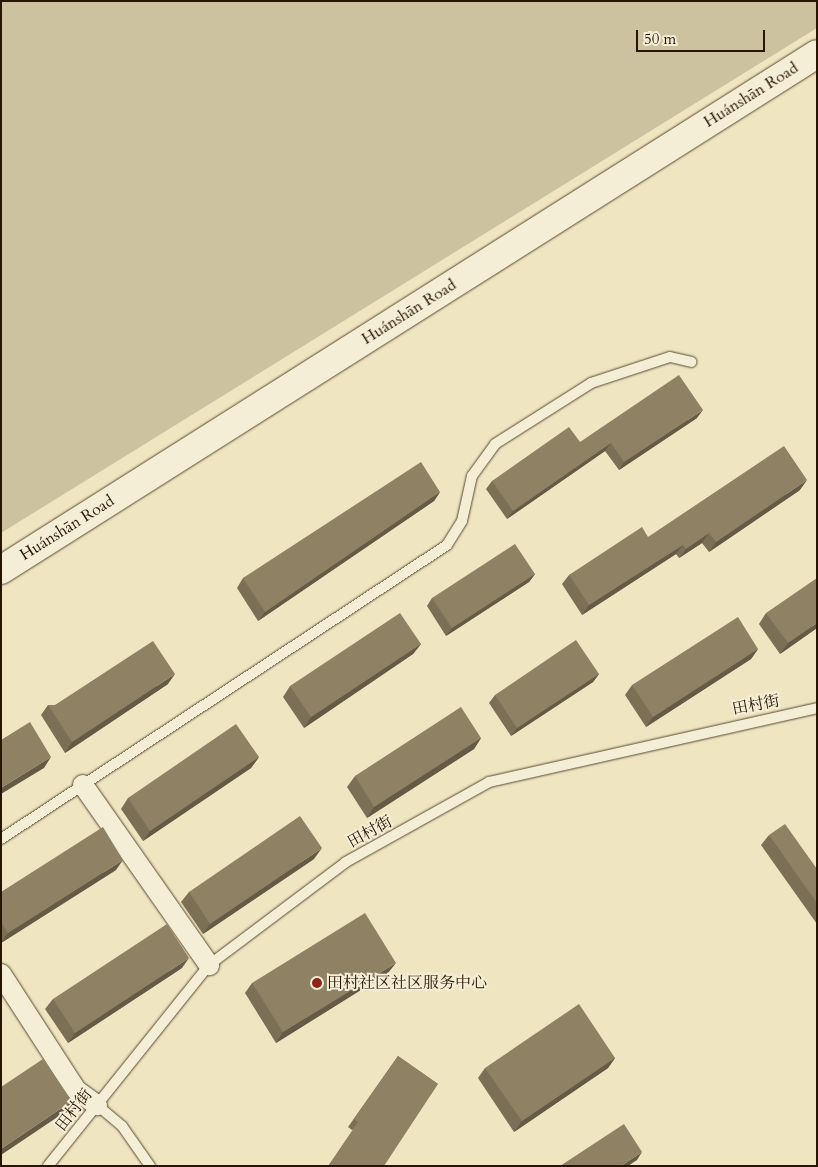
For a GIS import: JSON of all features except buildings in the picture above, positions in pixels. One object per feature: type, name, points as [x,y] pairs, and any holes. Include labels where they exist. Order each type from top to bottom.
[{"type":"main road","name":"Huánshān Road","points":[[1,570],[817,54]]},
{"type":"street","points":[[83,785],[209,965]]},
{"type":"street","points":[[1,974],[76,1090],[97,1105]]},
{"type":"lane","points":[[1,839],[447,545],[462,521],[472,476],[495,444],[591,383],[670,357],[691,362]]},
{"type":"lane","name":"田村街","points":[[48,1166],[209,965],[346,862],[489,782],[817,708]]},
{"type":"lane","points":[[97,1105],[122,1126],[150,1166]]},
{"type":"shaded area","points":[[1,1],[817,1],[817,28],[1,533]]},
{"type":"place","name":"田村社区社区服务中心","points":[[317,983]]}]
